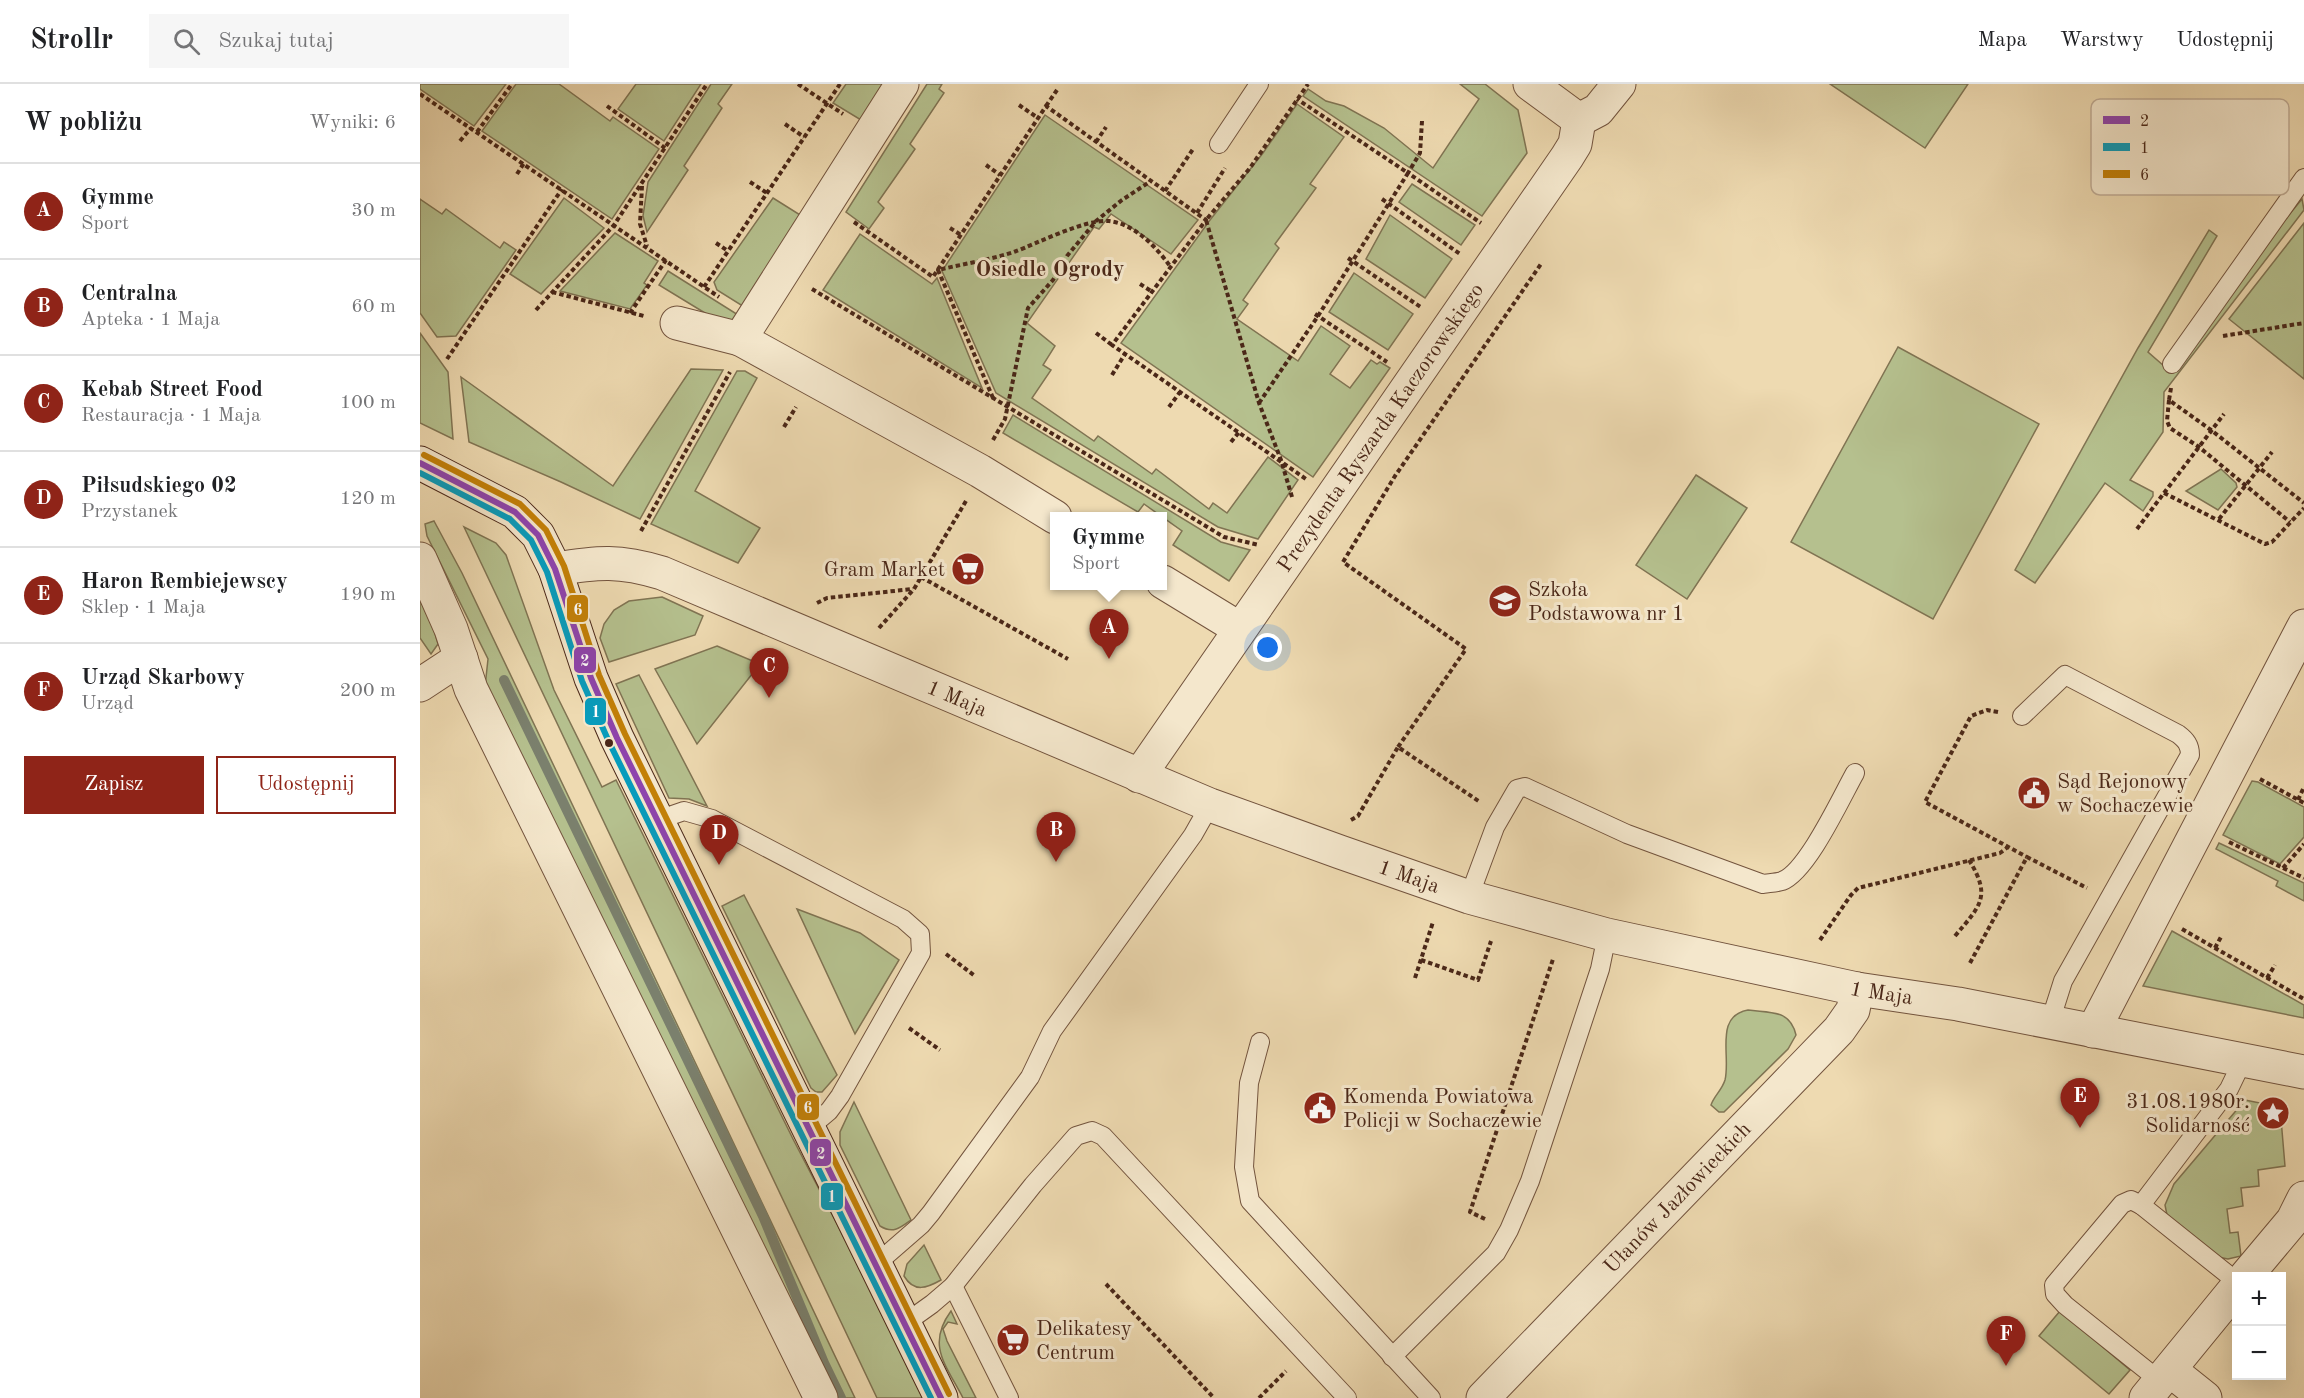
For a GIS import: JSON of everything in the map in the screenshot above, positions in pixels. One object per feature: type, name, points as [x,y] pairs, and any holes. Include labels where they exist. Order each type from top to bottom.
[{"type":"street","points":[[747,328],[902,84]]},
{"type":"street","points":[[1530,84],[1579,120],[1598,110],[1620,84]]},
{"type":"street","name":"Prezydenta Ryszarda Kaczorowskiego","points":[[1139,776],[1567,157],[1575,144],[1579,120]]},
{"type":"street","points":[[677,322],[747,328],[1050,514]]},
{"type":"street","points":[[420,463],[515,512],[538,535],[555,569],[591,678],[658,820],[941,1398]]},
{"type":"street","points":[[420,559],[451,629],[471,689],[821,1398]]},
{"type":"street","name":"1 Maja","points":[[555,569],[603,562],[635,565],[662,573],[1210,805],[1469,897],[1607,935],[1857,989],[1958,1004],[2304,1072]]},
{"type":"street","points":[[1167,584],[1240,629]]},
{"type":"street","points":[[2093,1031],[2304,626]]},
{"type":"street","points":[[420,685],[461,658]]},
{"type":"street","name":"Ułanów Jazłowieckich","points":[[1483,1398],[1839,1030],[1852,1010],[1857,989]]},
{"type":"street","points":[[2249,1272],[2293,1220],[2304,1198]]},
{"type":"street","points":[[2205,1398],[2158,1383],[2232,1293]]},
{"type":"lane","points":[[1219,144],[1259,84]]},
{"type":"lane","points":[[2172,364],[2304,178]]},
{"type":"lane","points":[[2022,716],[2065,675],[2178,734],[2185,739],[2190,748],[2190,755],[2063,981],[2050,1022]]},
{"type":"lane","points":[[1469,897],[1501,816],[1517,789],[1525,787],[1627,834],[1763,884],[1782,881],[1797,870],[1815,844],[1855,773]]},
{"type":"lane","points":[[875,1265],[921,1225],[952,1184],[1029,1077],[1052,1031],[1193,836],[1210,805]]},
{"type":"lane","points":[[658,820],[684,812],[712,819],[903,919],[920,934],[921,954],[887,1014],[840,1096],[828,1111],[810,1127]]},
{"type":"lane","points":[[1392,1357],[1496,1253],[1509,1230],[1533,1170],[1600,969],[1607,935]]},
{"type":"lane","points":[[1260,1041],[1249,1083],[1245,1167],[1250,1201],[1431,1398]]},
{"type":"lane","points":[[2141,1205],[2229,1089],[2243,1060]]},
{"type":"lane","points":[[904,1324],[953,1286],[1033,1185],[1076,1136],[1092,1131],[1103,1136],[1347,1398]]},
{"type":"lane","points":[[2158,1383],[2065,1305],[2055,1294],[2054,1285],[2122,1204],[2131,1200],[2141,1205],[2232,1278]]},
{"type":"lane","points":[[953,1286],[1009,1398]]},
{"type":"path","points":[[477,132],[512,84]]},
{"type":"path","points":[[536,310],[614,225],[707,84]]},
{"type":"path","points":[[798,84],[871,132]]},
{"type":"path","points":[[704,287],[840,84]]},
{"type":"path","points":[[1112,345],[1170,266],[1250,168],[1308,84]]},
{"type":"path","points":[[826,203],[933,277],[1057,90]]},
{"type":"path","points":[[420,94],[740,311],[747,328],[734,365],[641,531]]},
{"type":"path","points":[[1297,99],[1482,224]]},
{"type":"path","points":[[1019,105],[1038,118]]},
{"type":"path","points":[[607,106],[665,148]]},
{"type":"path","points":[[1046,106],[1206,220],[1258,404],[1281,460],[1292,500]]},
{"type":"path","points":[[1258,404],[1420,153],[1422,121]]},
{"type":"path","points":[[785,124],[804,137]]},
{"type":"path","points":[[1096,142],[1106,127]]},
{"type":"path","points":[[460,141],[471,128]]},
{"type":"path","points":[[1165,191],[1203,133],[1234,154],[1197,213]]},
{"type":"path","points":[[517,174],[524,163]]},
{"type":"path","points":[[986,165],[1000,175]]},
{"type":"path","points":[[874,633],[914,589],[970,494],[990,446],[1005,419],[1028,308],[1053,280],[1067,256],[1096,221],[1151,181]]},
{"type":"path","points":[[750,182],[766,194]]},
{"type":"path","points":[[643,184],[640,224],[647,247]]},
{"type":"path","points":[[447,359],[562,189]]},
{"type":"path","points":[[1382,199],[1461,255]]},
{"type":"path","points":[[938,270],[1011,252],[1096,221],[1112,221],[1136,232],[1155,246],[1170,266]]},
{"type":"path","points":[[950,228],[961,235]]},
{"type":"path","points":[[716,243],[728,251]]},
{"type":"path","points":[[630,313],[666,260]]},
{"type":"path","points":[[1350,260],[1432,315]]},
{"type":"path","points":[[1352,820],[1358,816],[1398,747],[1466,649],[1343,562],[1395,476],[1541,264]]},
{"type":"path","points":[[938,270],[993,398]]},
{"type":"path","points":[[783,272],[1224,537],[1269,547]]},
{"type":"path","points":[[1140,284],[1151,291]]},
{"type":"path","points":[[552,292],[630,313],[677,322]]},
{"type":"path","points":[[1317,315],[1395,367]]},
{"type":"path","points":[[2196,329],[2206,338],[2304,323]]},
{"type":"path","points":[[1096,333],[1313,484]]},
{"type":"path","points":[[1112,375],[1125,354]]},
{"type":"path","points":[[2176,382],[2170,391],[2167,421],[2170,428],[2199,447],[2290,522]]},
{"type":"path","points":[[1169,407],[1180,392]]},
{"type":"path","points":[[784,427],[802,398]]},
{"type":"path","points":[[2169,400],[2304,503]]},
{"type":"path","points":[[2138,529],[2224,414]]},
{"type":"path","points":[[1231,442],[1239,432]]},
{"type":"path","points":[[2219,519],[2272,452]]},
{"type":"path","points":[[2164,493],[2265,544],[2272,542],[2304,508]]},
{"type":"path","points":[[921,577],[1068,659]]},
{"type":"path","points":[[811,606],[827,598],[914,589]]},
{"type":"path","points":[[2022,716],[1987,710],[1971,716],[1925,802],[2109,900]]},
{"type":"path","points":[[1398,747],[1501,816]]},
{"type":"path","points":[[2251,774],[2304,803]]},
{"type":"path","points":[[2298,800],[2304,787]]},
{"type":"path","points":[[2228,841],[2304,878]]},
{"type":"path","points":[[2283,868],[2304,844]]},
{"type":"path","points":[[1820,940],[1858,888],[2000,853],[2008,847]]},
{"type":"path","points":[[1970,963],[2027,857]]},
{"type":"path","points":[[1955,936],[1976,909],[1982,895],[1978,874],[1969,860]]},
{"type":"path","points":[[1415,978],[1433,922]]},
{"type":"path","points":[[2180,927],[2304,999]]},
{"type":"path","points":[[2215,948],[2222,935]]},
{"type":"path","points":[[1421,960],[1478,980],[1491,941]]},
{"type":"path","points":[[1509,1230],[1470,1212],[1553,960]]},
{"type":"path","points":[[2267,978],[2275,964]]},
{"type":"path","points":[[887,1014],[940,1050]]},
{"type":"path","points":[[1106,1284],[1214,1398]]},
{"type":"path","points":[[1259,1398],[1290,1367]]},
{"type":"green space","points":[[420,84],[506,84],[474,126],[420,89]]},
{"type":"green space","points":[[516,84],[559,84],[610,121],[613,117],[659,149],[612,219],[482,131]]},
{"type":"green space","points":[[636,84],[701,84],[664,141],[618,109]]},
{"type":"green space","points":[[711,84],[732,84],[718,104],[722,108],[684,166],[688,170],[647,232],[643,216],[648,182]]},
{"type":"green space","points":[[846,84],[885,84],[861,120],[833,103]]},
{"type":"green space","points":[[927,84],[942,84],[939,89],[944,93],[910,144],[915,149],[878,202],[884,208],[869,229],[846,212]]},
{"type":"green space","points":[[1460,84],[1485,84],[1518,110],[1527,153],[1482,216],[1303,96],[1308,89],[1326,101],[1344,106],[1384,128],[1433,168],[1479,99]]},
{"type":"green space","points":[[1830,84],[1968,84],[1925,148]]},
{"type":"green space","points":[[1297,104],[1344,137],[1310,184],[1316,188],[1275,244],[1279,248],[1243,300],[1248,304],[1237,319],[1298,361],[1321,326],[1350,346],[1330,374],[1350,388],[1371,360],[1390,368],[1313,477],[1121,343]]},
{"type":"green space","points":[[1045,115],[1198,220],[1171,254],[1111,214],[1099,229],[1094,227],[1027,323],[1055,346],[1043,365],[1051,370],[1032,398],[1094,441],[1098,436],[1152,474],[1156,469],[1209,509],[1213,503],[1227,513],[1268,457],[1298,480],[1258,539],[1218,527],[996,393],[942,271]]},
{"type":"green space","points":[[1412,184],[1475,225],[1461,245],[1399,202]]},
{"type":"green space","points":[[564,198],[604,228],[541,294],[510,274]]},
{"type":"green space","points":[[773,198],[805,218],[749,310],[717,290],[714,282]]},
{"type":"green space","points":[[420,199],[442,214],[446,209],[500,248],[504,242],[516,250],[456,336],[437,337],[420,313]]},
{"type":"green space","points":[[2302,199],[2304,210],[2164,392],[2163,432],[2130,480],[2153,492],[2153,496],[2143,511],[2105,483],[2035,583],[2015,570],[2138,348],[2209,230],[2217,236],[2148,352],[2164,366]]},
{"type":"green space","points":[[1390,215],[1452,259],[1425,298],[1366,259]]},
{"type":"green space","points":[[2304,223],[2304,379],[2229,319]]},
{"type":"green space","points":[[615,233],[658,261],[644,283],[647,285],[630,309],[560,291]]},
{"type":"green space","points":[[860,234],[932,284],[937,278],[982,388],[823,290]]},
{"type":"green space","points":[[668,271],[743,318],[728,327],[659,285]]},
{"type":"green space","points":[[1354,273],[1413,314],[1388,350],[1329,312]]},
{"type":"green space","points":[[420,333],[448,372],[453,439],[420,423]]},
{"type":"green space","points":[[1898,347],[2039,424],[1933,619],[1791,542]]},
{"type":"green space","points":[[691,369],[723,370],[640,519],[469,442],[461,377],[613,486]]},
{"type":"green space","points":[[737,371],[745,371],[757,378],[695,491],[760,528],[738,563],[651,524]]},
{"type":"green space","points":[[1013,415],[1221,542],[1250,550],[1229,581],[1173,545],[1182,531],[1167,520],[1167,512],[1155,512],[1144,504],[1138,512],[1003,433]]},
{"type":"green space","points":[[2221,469],[2236,483],[2237,487],[2218,510],[2186,491]]},
{"type":"green space","points":[[1696,475],[1747,508],[1687,599],[1636,565]]},
{"type":"green space","points":[[434,521],[462,573],[855,1398],[833,1398],[485,687],[488,659],[427,536],[425,524]]},
{"type":"green space","points":[[464,527],[496,543],[506,555],[554,690],[602,787],[616,780],[793,1139],[892,1330],[923,1398],[877,1398]]},
{"type":"green space","points":[[662,597],[703,616],[695,635],[609,662],[600,638],[604,624],[614,610],[629,601]]},
{"type":"green space","points":[[420,599],[438,644],[431,654],[420,638]]},
{"type":"green space","points":[[717,646],[760,664],[697,744],[655,669]]},
{"type":"green space","points":[[639,675],[707,806],[689,799],[669,798],[616,684]]},
{"type":"green space","points":[[2252,781],[2304,807],[2304,837],[2280,864],[2223,835]]},
{"type":"green space","points":[[2219,843],[2304,883],[2304,901],[2276,886],[2278,881],[2216,849]]},
{"type":"green space","points":[[744,895],[837,1075],[822,1092],[816,1092],[811,1088],[722,906]]},
{"type":"green space","points":[[797,909],[860,933],[899,960],[855,1034]]},
{"type":"green space","points":[[2172,931],[2304,1005],[2304,1018],[2143,986]]},
{"type":"green space","points":[[1748,1010],[1771,1012],[1784,1016],[1796,1035],[1788,1049],[1724,1112],[1719,1112],[1711,1105],[1725,1080],[1727,1028],[1737,1014]]},
{"type":"green space","points":[[2245,1100],[2280,1107],[2285,1166],[2258,1170],[2259,1186],[2241,1188],[2243,1206],[2227,1209],[2230,1233],[2238,1232],[2241,1256],[2228,1259],[2218,1257],[2167,1215],[2165,1205],[2174,1184]]},
{"type":"green space","points":[[854,1102],[911,1220],[893,1230],[880,1226],[840,1145],[840,1132]]},
{"type":"green space","points":[[924,1245],[941,1280],[926,1287],[916,1287],[904,1276],[907,1264]]},
{"type":"green space","points":[[951,1311],[957,1324],[948,1322],[943,1329],[976,1398],[963,1398],[941,1355],[940,1334]]},
{"type":"green space","points":[[2060,1311],[2130,1370],[2109,1394],[2039,1336]]},
{"type":"waterway","points":[[504,680],[763,1216],[824,1363],[841,1398]]},
{"type":"transit line","name":"6","points":[[424,455],[520,504],[546,530],[564,566],[599,675],[625,734],[949,1394]]},
{"type":"transit line","name":"2","points":[[420,463],[515,512],[538,535],[555,569],[591,678],[617,738],[941,1398]]},
{"type":"transit line","name":"1","points":[[420,473],[510,519],[531,540],[547,572],[582,681],[609,742],[931,1398]]},
{"type":"place","name":"Gram Market","points":[[968,569]]},
{"type":"place","name":"Szkoła Podstawowa nr 1","points":[[1505,601]]},
{"type":"place","name":"Gymme","points":[[1109,659]]},
{"type":"place","name":"Kebab Street Food","points":[[769,698]]},
{"type":"place","name":"Sąd Rejonowy w Sochaczewie","points":[[2034,793]]},
{"type":"place","name":"Centralna","points":[[1056,862]]},
{"type":"place","name":"Piłsudskiego 02","points":[[719,865]]},
{"type":"place","name":"Komenda Powiatowa Policji w Sochaczewie","points":[[1320,1108]]},
{"type":"place","name":"31.08.1980r. Solidarność","points":[[2273,1113]]},
{"type":"place","name":"Haron Rembiejewscy","points":[[2080,1128]]},
{"type":"place","name":"Delikatesy Centrum","points":[[1013,1340]]},
{"type":"place","name":"Urząd Skarbowy","points":[[2006,1366]]},
{"type":"district","name":"Osiedle Ogrody","points":[[1050,268]]}]
